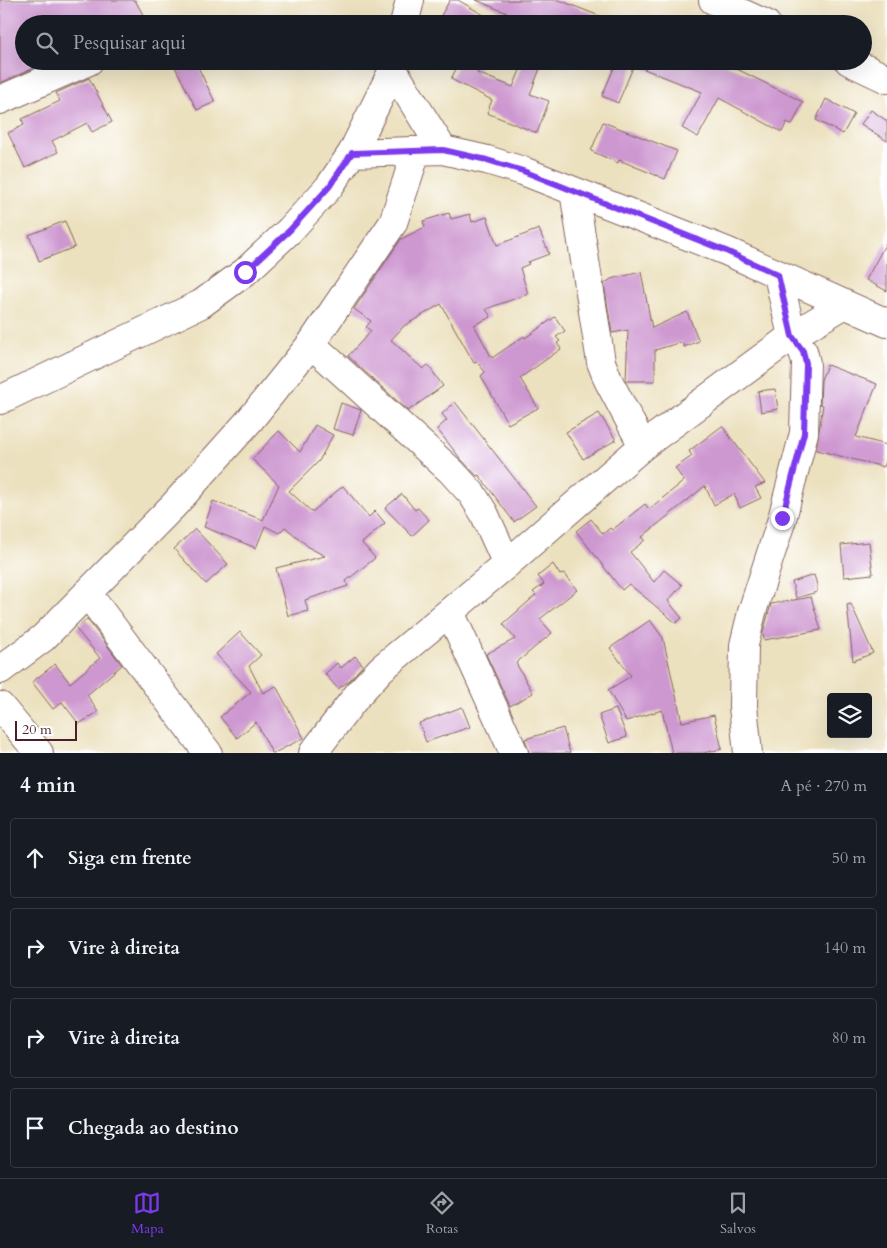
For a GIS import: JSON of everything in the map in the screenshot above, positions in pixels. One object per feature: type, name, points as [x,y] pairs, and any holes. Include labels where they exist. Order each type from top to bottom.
[{"type":"street","points":[[406,15],[410,0]]},
{"type":"street","points":[[713,0],[746,15]]},
{"type":"street","points":[[0,100],[68,70]]},
{"type":"street","points":[[0,400],[200,304],[245,272],[290,230],[329,187],[352,153],[392,70]]},
{"type":"street","points":[[397,70],[443,150]]},
{"type":"street","points":[[869,70],[887,78]]},
{"type":"street","points":[[352,153],[443,150],[523,171],[726,251],[887,323]]},
{"type":"street","points":[[0,670],[43,638],[174,505],[249,421],[311,344],[393,223],[416,152]]},
{"type":"street","points":[[574,191],[601,362],[608,380],[642,446]]},
{"type":"street","points":[[748,753],[743,706],[744,645],[752,612],[782,518],[804,433],[806,363],[803,351],[792,336],[778,275]]},
{"type":"street","points":[[313,753],[359,693],[381,669],[507,564],[642,446],[792,336],[845,304]]},
{"type":"street","points":[[311,344],[452,472],[472,494],[484,513],[507,564]]},
{"type":"street","points":[[87,593],[208,753]]},
{"type":"street","points":[[450,612],[514,753]]},
{"type":"street","points":[[0,706],[39,753]]},
{"type":"building","points":[[0,0],[135,0],[143,15],[15,15],[15,70],[30,70],[0,83]]},
{"type":"building","points":[[450,0],[458,0],[484,15],[441,15]]},
{"type":"building","points":[[476,0],[559,0],[597,15],[512,15]]},
{"type":"building","points":[[177,70],[199,70],[215,102],[197,110]]},
{"type":"building","points":[[456,70],[479,70],[477,73],[513,87],[520,70],[539,70],[530,94],[549,101],[537,133],[487,113],[492,100],[451,79]]},
{"type":"building","points":[[613,70],[632,70],[618,103],[602,96]]},
{"type":"building","points":[[647,70],[739,70],[803,102],[792,125],[787,122],[782,132],[719,98],[698,137],[682,128],[702,92]]},
{"type":"building","points":[[89,78],[112,122],[92,132],[87,123],[52,141],[58,152],[25,168],[8,133],[24,125],[22,119],[60,101],[56,93]]},
{"type":"building","points":[[826,99],[854,114],[843,134],[816,120]]},
{"type":"building","points":[[871,110],[887,121],[887,141],[861,124]]},
{"type":"building","points":[[603,122],[677,151],[665,179],[619,160],[618,163],[591,151]]},
{"type":"building","points":[[449,213],[451,219],[470,214],[472,222],[487,217],[497,245],[539,229],[549,254],[528,262],[529,264],[520,268],[528,294],[486,309],[491,317],[474,325],[492,358],[555,317],[565,331],[556,337],[560,341],[557,343],[561,349],[520,378],[538,408],[508,424],[481,376],[485,372],[477,362],[474,363],[441,304],[404,326],[391,340],[423,369],[428,365],[443,386],[408,411],[348,356],[371,331],[366,327],[371,321],[354,309],[401,239],[425,227],[423,221]]},
{"type":"building","points":[[65,221],[75,247],[39,261],[29,235]]},
{"type":"building","points":[[887,241],[887,291],[866,280]]},
{"type":"building","points":[[641,272],[652,328],[687,312],[699,341],[684,347],[682,342],[655,350],[655,381],[626,381],[628,330],[612,333],[604,284],[611,279]]},
{"type":"building","points":[[827,365],[877,384],[856,437],[887,445],[887,457],[884,467],[816,450],[823,405],[820,404],[821,380]]},
{"type":"building","points":[[775,389],[778,409],[761,412],[758,391]]},
{"type":"building","points":[[455,402],[536,506],[514,522],[479,475],[477,476],[460,458],[437,429],[447,420],[442,414]]},
{"type":"building","points":[[341,403],[361,410],[353,435],[333,429]]},
{"type":"building","points":[[599,413],[616,440],[583,459],[566,432]]},
{"type":"building","points":[[315,425],[333,435],[319,461],[289,491],[312,512],[343,486],[369,517],[375,511],[385,523],[362,543],[375,558],[346,581],[348,586],[305,600],[308,611],[288,616],[276,568],[325,556],[310,548],[285,527],[279,533],[265,526],[256,548],[204,527],[213,501],[263,520],[279,485],[252,459],[279,431],[300,452]]},
{"type":"building","points":[[722,426],[765,483],[755,487],[761,498],[740,508],[734,494],[714,505],[705,486],[642,537],[645,540],[630,552],[654,582],[664,570],[682,585],[668,601],[682,618],[676,623],[629,584],[622,590],[576,531],[591,519],[603,534],[610,528],[612,530],[645,504],[649,509],[684,481],[675,468],[692,456],[689,451]]},
{"type":"building","points":[[402,494],[415,510],[418,508],[429,520],[412,536],[385,508]]},
{"type":"building","points":[[195,529],[228,564],[206,584],[174,549]]},
{"type":"building","points":[[869,542],[873,574],[844,577],[841,545]]},
{"type":"building","points":[[553,564],[560,575],[564,573],[577,590],[540,619],[552,633],[516,663],[533,693],[510,706],[486,654],[515,639],[503,624],[536,595],[533,592],[544,584],[538,576]]},
{"type":"building","points":[[814,575],[817,592],[796,598],[792,582]]},
{"type":"building","points":[[811,597],[821,630],[764,640],[763,633],[771,604]]},
{"type":"building","points":[[851,604],[873,653],[853,661],[847,605]]},
{"type":"building","points":[[87,619],[122,665],[87,695],[98,712],[79,724],[62,702],[53,709],[32,682],[55,664],[70,683],[100,658],[76,629]]},
{"type":"building","points":[[650,620],[663,638],[682,722],[714,715],[722,749],[703,753],[672,753],[662,710],[626,721],[608,690],[631,676],[610,648]]},
{"type":"building","points":[[240,632],[261,655],[249,666],[263,693],[276,686],[304,738],[274,753],[272,753],[256,722],[237,738],[220,717],[251,692],[216,654]]},
{"type":"building","points":[[355,656],[363,665],[350,680],[338,689],[325,674],[337,663],[341,668]]},
{"type":"building","points":[[462,707],[470,727],[426,742],[419,723]]},
{"type":"building","points":[[616,709],[627,737],[609,743],[599,715]]},
{"type":"building","points":[[563,728],[570,753],[529,753],[525,739]]},
{"type":"route","points":[[245,272],[290,230],[329,187],[352,153],[443,150],[487,160],[523,171],[726,251],[778,275],[792,336],[803,351],[806,363],[804,433],[782,518]]}]
